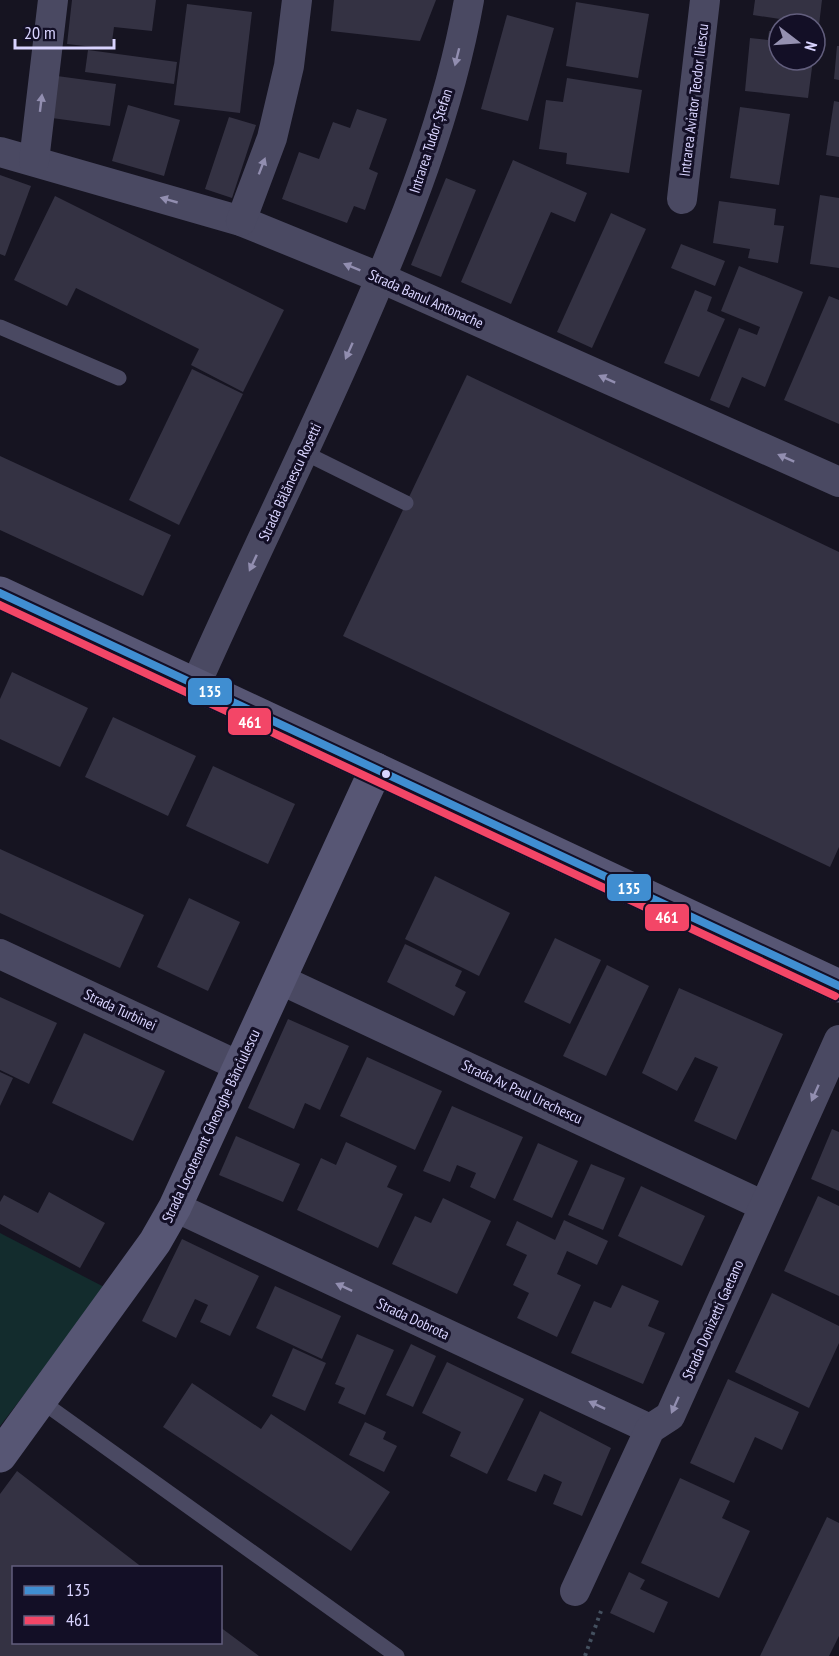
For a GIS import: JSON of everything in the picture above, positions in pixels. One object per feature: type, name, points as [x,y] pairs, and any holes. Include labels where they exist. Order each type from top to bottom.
[{"type":"street","points":[[34,161],[53,0]]},
{"type":"street","points":[[241,221],[272,138],[289,66],[297,0]]},
{"type":"street","name":"Intrarea Tudor Ștefan","points":[[381,278],[439,122],[469,0]]},
{"type":"street","name":"Intrarea Aviator Teodor Iliescu","points":[[682,199],[705,0]]},
{"type":"street","name":"Strada Banul Antonache","points":[[0,152],[241,221],[381,278],[839,482]]},
{"type":"street","name":"Strada Bălănescu Rosetti","points":[[196,684],[305,453],[381,278]]},
{"type":"street","points":[[0,592],[839,986]]},
{"type":"street","name":"Strada Locotenent Gheorghe Bănciulescu","points":[[0,1456],[155,1242],[175,1207],[376,769]]},
{"type":"street","name":"Strada Turbinei","points":[[0,954],[239,1066]]},
{"type":"street","name":"Strada Av. Paul Urechescu","points":[[279,979],[764,1206]]},
{"type":"street","name":"Strada Donizetti Gaetano","points":[[575,1591],[650,1430],[670,1416],[839,1040]]},
{"type":"street","name":"Strada Dobrota","points":[[175,1207],[650,1430]]},
{"type":"lane","points":[[0,327],[119,378]]},
{"type":"lane","points":[[305,453],[406,503]]},
{"type":"lane","points":[[41,1401],[397,1656]]},
{"type":"path","points":[[585,1656],[602,1609]]},
{"type":"green space","points":[[0,1233],[106,1288],[0,1426]]},
{"type":"building","points":[[72,0],[156,0],[152,31],[114,27],[111,49],[67,44]]},
{"type":"building","points":[[334,0],[436,0],[420,41],[331,31]]},
{"type":"building","points":[[755,0],[822,0],[821,12],[767,12],[767,17],[753,15]]},
{"type":"building","points":[[576,2],[649,14],[638,78],[566,66]]},
{"type":"building","points":[[187,4],[252,12],[240,113],[174,105]]},
{"type":"building","points":[[507,15],[554,28],[528,121],[481,109]]},
{"type":"building","points":[[750,38],[767,40],[767,72],[811,72],[808,98],[745,91]]},
{"type":"building","points":[[837,46],[839,46],[839,80],[834,79]]},
{"type":"building","points":[[88,50],[177,62],[174,84],[85,72]]},
{"type":"building","points":[[57,76],[116,84],[110,126],[52,118]]},
{"type":"building","points":[[567,78],[642,90],[629,173],[566,164],[567,153],[539,149],[546,100],[563,102]]},
{"type":"building","points":[[834,101],[839,102],[839,157],[826,155]]},
{"type":"building","points":[[128,105],[180,120],[164,176],[112,161]]},
{"type":"building","points":[[740,107],[790,114],[779,185],[730,178]]},
{"type":"building","points":[[357,109],[387,119],[369,169],[378,173],[365,210],[354,206],[347,223],[282,199],[299,152],[319,159],[333,122],[350,128]]},
{"type":"building","points":[[229,117],[256,125],[232,198],[205,189]]},
{"type":"building","points":[[513,160],[587,193],[575,222],[551,212],[511,304],[461,282]]},
{"type":"building","points":[[0,175],[31,186],[5,256],[0,254]]},
{"type":"building","points":[[446,178],[476,190],[441,277],[411,265]]},
{"type":"building","points":[[820,195],[839,198],[839,268],[810,264]]},
{"type":"building","points":[[55,196],[284,310],[243,392],[191,365],[199,349],[76,288],[67,306],[14,280]]},
{"type":"building","points":[[719,201],[776,209],[774,225],[784,226],[778,263],[748,258],[750,249],[713,243]]},
{"type":"building","points":[[611,213],[646,229],[592,348],[557,332]]},
{"type":"building","points":[[681,244],[725,261],[715,286],[671,268]]},
{"type":"building","points":[[739,266],[803,292],[765,387],[742,377],[729,408],[710,400],[739,328],[757,335],[760,327],[721,311]]},
{"type":"building","points":[[695,290],[712,297],[707,311],[725,319],[699,377],[664,363]]},
{"type":"building","points":[[829,296],[839,300],[839,424],[784,400]]},
{"type":"building","points":[[192,369],[243,394],[179,525],[129,500]]},
{"type":"building","points":[[467,375],[839,552],[839,847],[830,867],[343,636]]},
{"type":"building","points":[[0,456],[171,535],[143,596],[0,530]]},
{"type":"building","points":[[12,672],[88,708],[60,767],[0,739],[0,699]]},
{"type":"building","points":[[113,717],[196,756],[168,816],[85,777]]},
{"type":"building","points":[[213,766],[295,804],[268,864],[186,826]]},
{"type":"building","points":[[0,849],[144,915],[120,968],[0,913]]},
{"type":"building","points":[[435,876],[510,913],[479,976],[405,939]]},
{"type":"building","points":[[189,898],[240,922],[208,991],[157,967]]},
{"type":"building","points":[[555,938],[601,960],[570,1024],[524,1002]]},
{"type":"building","points":[[405,944],[462,971],[455,986],[466,992],[454,1016],[387,982]]},
{"type":"building","points":[[607,965],[649,986],[606,1076],[563,1056]]},
{"type":"building","points":[[679,988],[783,1034],[736,1140],[694,1121],[718,1067],[695,1057],[677,1091],[642,1073]]},
{"type":"building","points":[[0,997],[57,1023],[29,1084],[0,1070]]},
{"type":"building","points":[[288,1019],[349,1046],[320,1110],[305,1103],[294,1129],[248,1108]]},
{"type":"building","points":[[84,1033],[165,1071],[133,1141],[52,1103]]},
{"type":"building","points":[[367,1057],[442,1091],[415,1150],[340,1116]]},
{"type":"building","points":[[0,1072],[13,1078],[0,1106]]},
{"type":"building","points":[[452,1106],[523,1137],[495,1199],[470,1187],[476,1173],[457,1165],[450,1182],[423,1171]]},
{"type":"building","points":[[832,1129],[839,1132],[839,1191],[811,1179]]},
{"type":"building","points":[[236,1136],[300,1164],[283,1202],[219,1175]]},
{"type":"building","points":[[346,1142],[397,1166],[387,1187],[403,1194],[378,1248],[297,1210],[321,1158],[336,1165]]},
{"type":"building","points":[[538,1143],[578,1161],[552,1218],[513,1200]]},
{"type":"building","points":[[591,1164],[625,1178],[603,1230],[568,1215]]},
{"type":"building","points":[[641,1186],[705,1216],[682,1266],[618,1236]]},
{"type":"building","points":[[49,1192],[105,1223],[80,1268],[0,1224],[0,1202],[4,1195],[38,1213]]},
{"type":"building","points":[[818,1196],[839,1206],[839,1296],[784,1271]]},
{"type":"building","points":[[443,1198],[491,1221],[457,1294],[392,1264],[415,1216],[431,1223]]},
{"type":"building","points":[[564,1220],[608,1241],[597,1265],[567,1251],[557,1274],[581,1285],[557,1337],[517,1318],[529,1293],[513,1285],[527,1255],[506,1245],[517,1221],[555,1240]]},
{"type":"building","points":[[182,1239],[259,1276],[230,1336],[200,1322],[208,1305],[195,1299],[176,1338],[142,1321]]},
{"type":"building","points":[[622,1285],[659,1301],[648,1326],[665,1333],[643,1384],[571,1353],[594,1301],[611,1308]]},
{"type":"building","points":[[275,1286],[341,1316],[322,1359],[256,1328]]},
{"type":"building","points":[[772,1293],[839,1326],[839,1343],[809,1408],[735,1372]]},
{"type":"building","points":[[357,1334],[394,1350],[365,1415],[338,1403],[345,1388],[335,1384]]},
{"type":"building","points":[[411,1344],[436,1356],[413,1407],[386,1395]]},
{"type":"building","points":[[293,1348],[326,1363],[305,1411],[272,1396]]},
{"type":"building","points":[[447,1362],[524,1399],[487,1474],[450,1456],[461,1432],[422,1413]]},
{"type":"building","points":[[728,1379],[799,1412],[782,1450],[755,1437],[734,1483],[690,1463]]},
{"type":"building","points":[[192,1383],[261,1429],[271,1414],[390,1492],[351,1551],[163,1427]]},
{"type":"building","points":[[540,1411],[611,1448],[582,1516],[553,1504],[562,1482],[544,1474],[536,1492],[507,1480]]},
{"type":"building","points":[[365,1422],[386,1432],[383,1439],[397,1446],[384,1472],[349,1455]]},
{"type":"building","points":[[17,1471],[140,1566],[12,1566],[12,1644],[222,1644],[222,1628],[259,1656],[0,1656],[0,1494]]},
{"type":"building","points":[[680,1478],[730,1501],[722,1518],[750,1531],[719,1598],[641,1563]]},
{"type":"building","points":[[827,1517],[839,1523],[839,1636],[829,1656],[760,1656]]},
{"type":"building","points":[[629,1572],[645,1580],[640,1589],[668,1602],[654,1633],[610,1613]]},
{"type":"transit line","name":"135","points":[[0,593],[839,986]]},
{"type":"transit line","name":"461","points":[[0,605],[835,996]]}]
